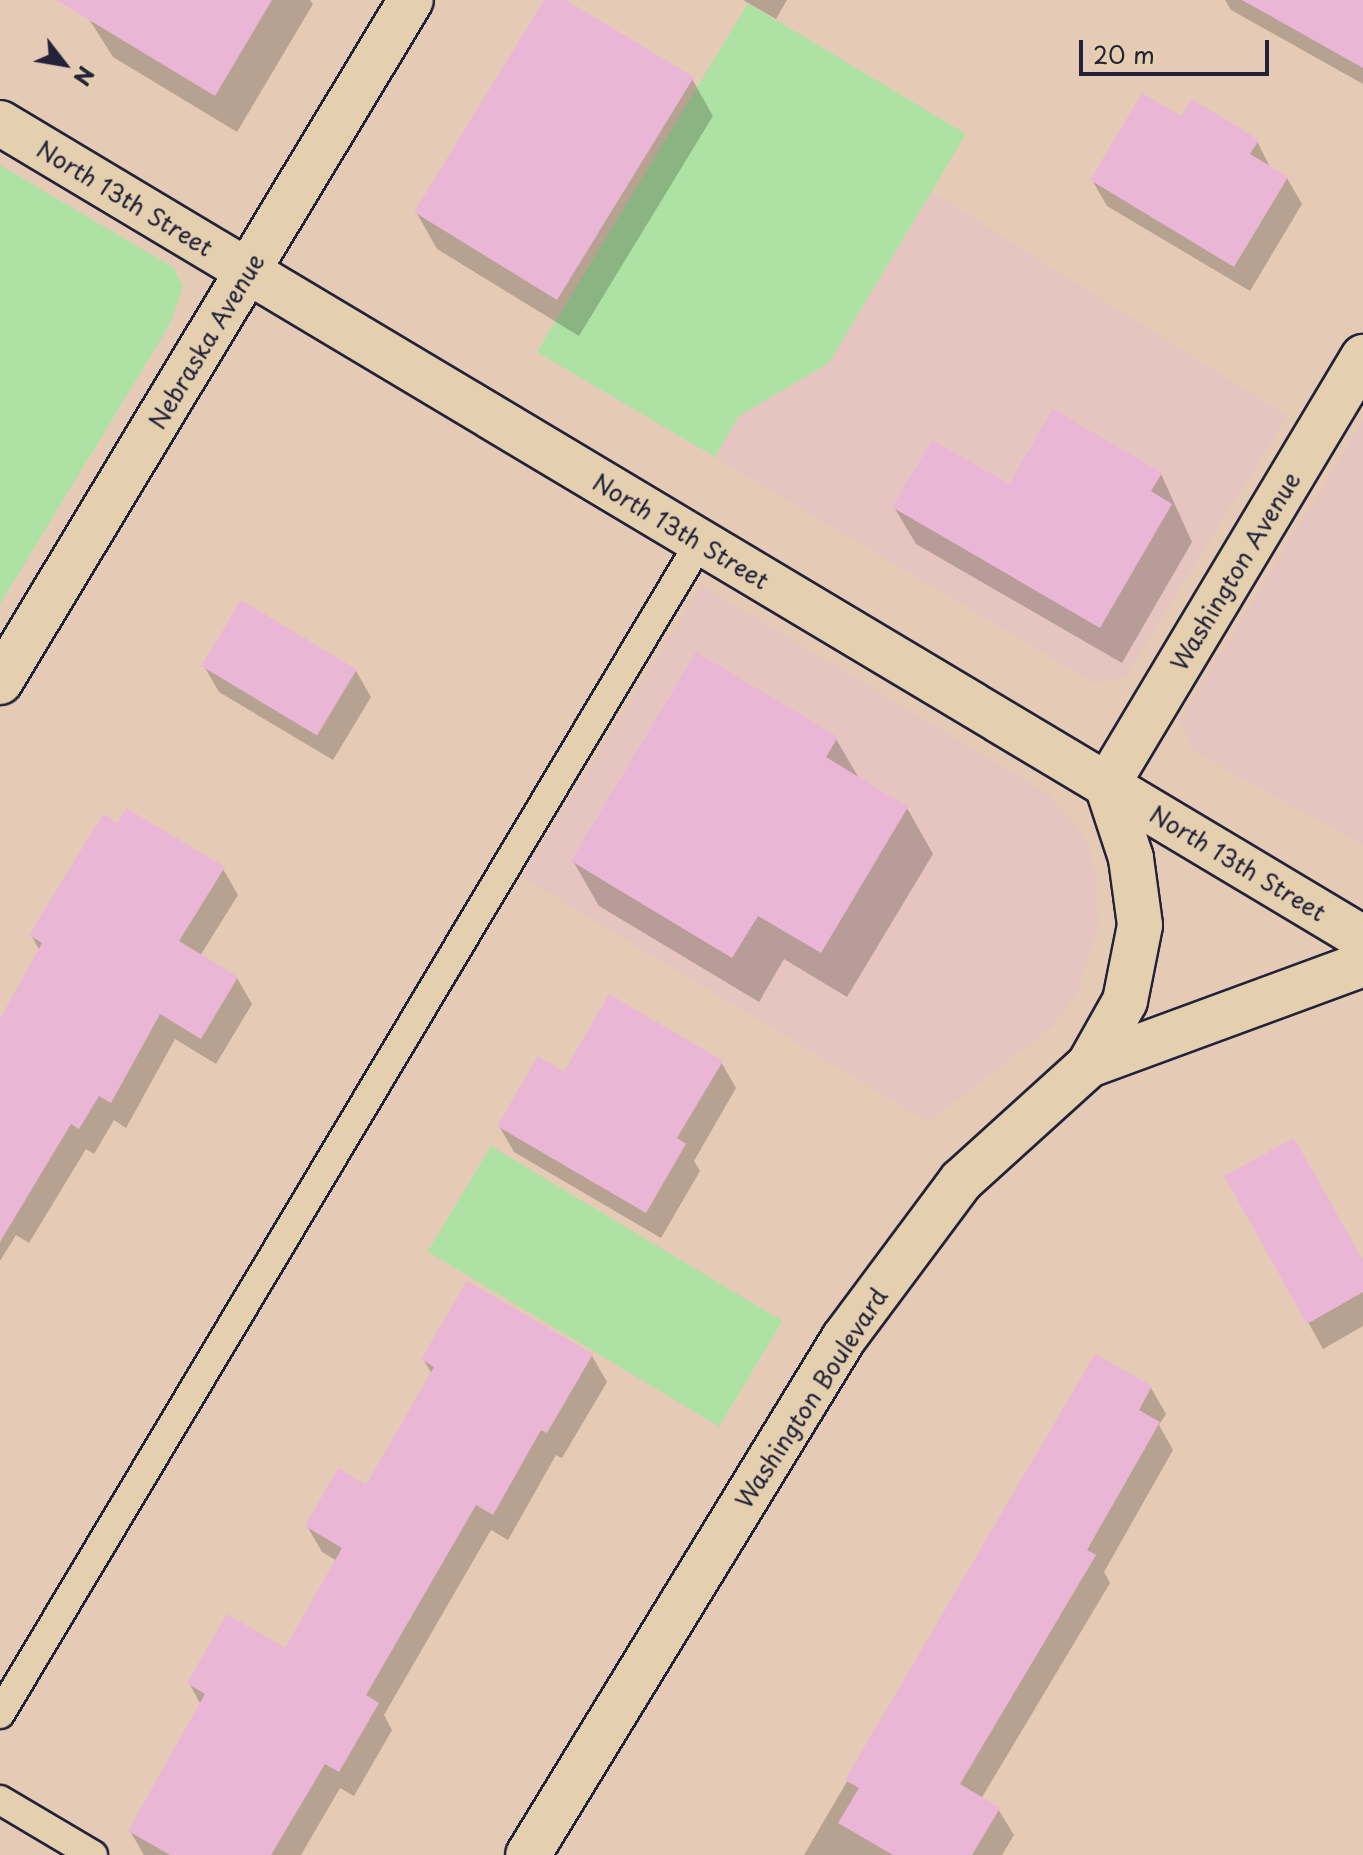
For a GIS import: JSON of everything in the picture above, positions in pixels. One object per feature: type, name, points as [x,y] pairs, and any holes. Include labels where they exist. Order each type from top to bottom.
[{"type":"street","name":"Nebraska Avenue","points":[[0,682],[411,0]]},
{"type":"street","name":"North 13th Street","points":[[0,123],[1363,938]]},
{"type":"street","name":"Washington Avenue","points":[[1107,785],[1363,357]]},
{"type":"street","points":[[1089,1065],[1125,1001],[1140,925],[1131,858],[1107,785]]},
{"type":"street","name":"Washington Boulevard","points":[[528,1855],[844,1338],[961,1181],[1089,1065],[1363,964]]},
{"type":"lane","points":[[0,1714],[700,542]]},
{"type":"lane","points":[[0,1800],[93,1855]]},
{"type":"shaded area","points":[[932,192],[1287,416],[1125,677],[1095,684],[715,457],[739,416],[829,363]]},
{"type":"shaded area","points":[[1363,420],[1363,845],[1195,752],[1180,720]]},
{"type":"shaded area","points":[[701,585],[1048,794],[1085,837],[1095,871],[1098,927],[1077,993],[1052,1027],[928,1122],[522,877]]},
{"type":"green space","points":[[748,3],[966,134],[829,363],[739,416],[715,457],[537,352]]},
{"type":"green space","points":[[0,165],[174,268],[183,286],[170,324],[0,604]]},
{"type":"green space","points":[[491,1146],[782,1321],[719,1427],[428,1251]]},
{"type":"building","points":[[56,0],[272,0],[215,96]]},
{"type":"building","points":[[544,0],[566,0],[694,77],[557,300],[414,212]]},
{"type":"building","points":[[1242,0],[1363,0],[1363,68]]},
{"type":"building","points":[[1142,93],[1181,116],[1192,99],[1259,140],[1250,154],[1288,177],[1234,267],[1090,180]]},
{"type":"building","points":[[1053,409],[1162,473],[1151,491],[1172,504],[1100,628],[892,507],[932,440],[1009,484]]},
{"type":"building","points":[[241,600],[357,670],[317,736],[201,666]]},
{"type":"building","points":[[696,652],[838,737],[826,757],[908,807],[821,953],[758,916],[732,958],[571,861]]},
{"type":"building","points":[[126,808],[225,867],[179,941],[238,977],[201,1039],[160,1014],[111,1103],[99,1096],[79,1129],[71,1124],[0,1242],[0,1019],[42,943],[29,935],[103,814],[117,823]]},
{"type":"building","points":[[609,994],[723,1061],[677,1138],[686,1144],[646,1213],[497,1126],[538,1056],[564,1072]]},
{"type":"building","points":[[1294,1138],[1363,1260],[1363,1292],[1307,1324],[1224,1176]]},
{"type":"building","points":[[467,1281],[593,1354],[547,1433],[541,1430],[493,1515],[476,1505],[366,1695],[379,1703],[339,1772],[325,1764],[271,1855],[170,1855],[128,1831],[205,1694],[187,1683],[227,1614],[285,1648],[342,1548],[305,1526],[338,1468],[366,1485],[434,1367],[421,1359]]},
{"type":"building","points":[[1095,1354],[1152,1386],[1139,1410],[1160,1422],[1087,1550],[1096,1555],[960,1784],[1000,1808],[972,1855],[893,1855],[838,1823],[859,1788],[845,1780]]}]
